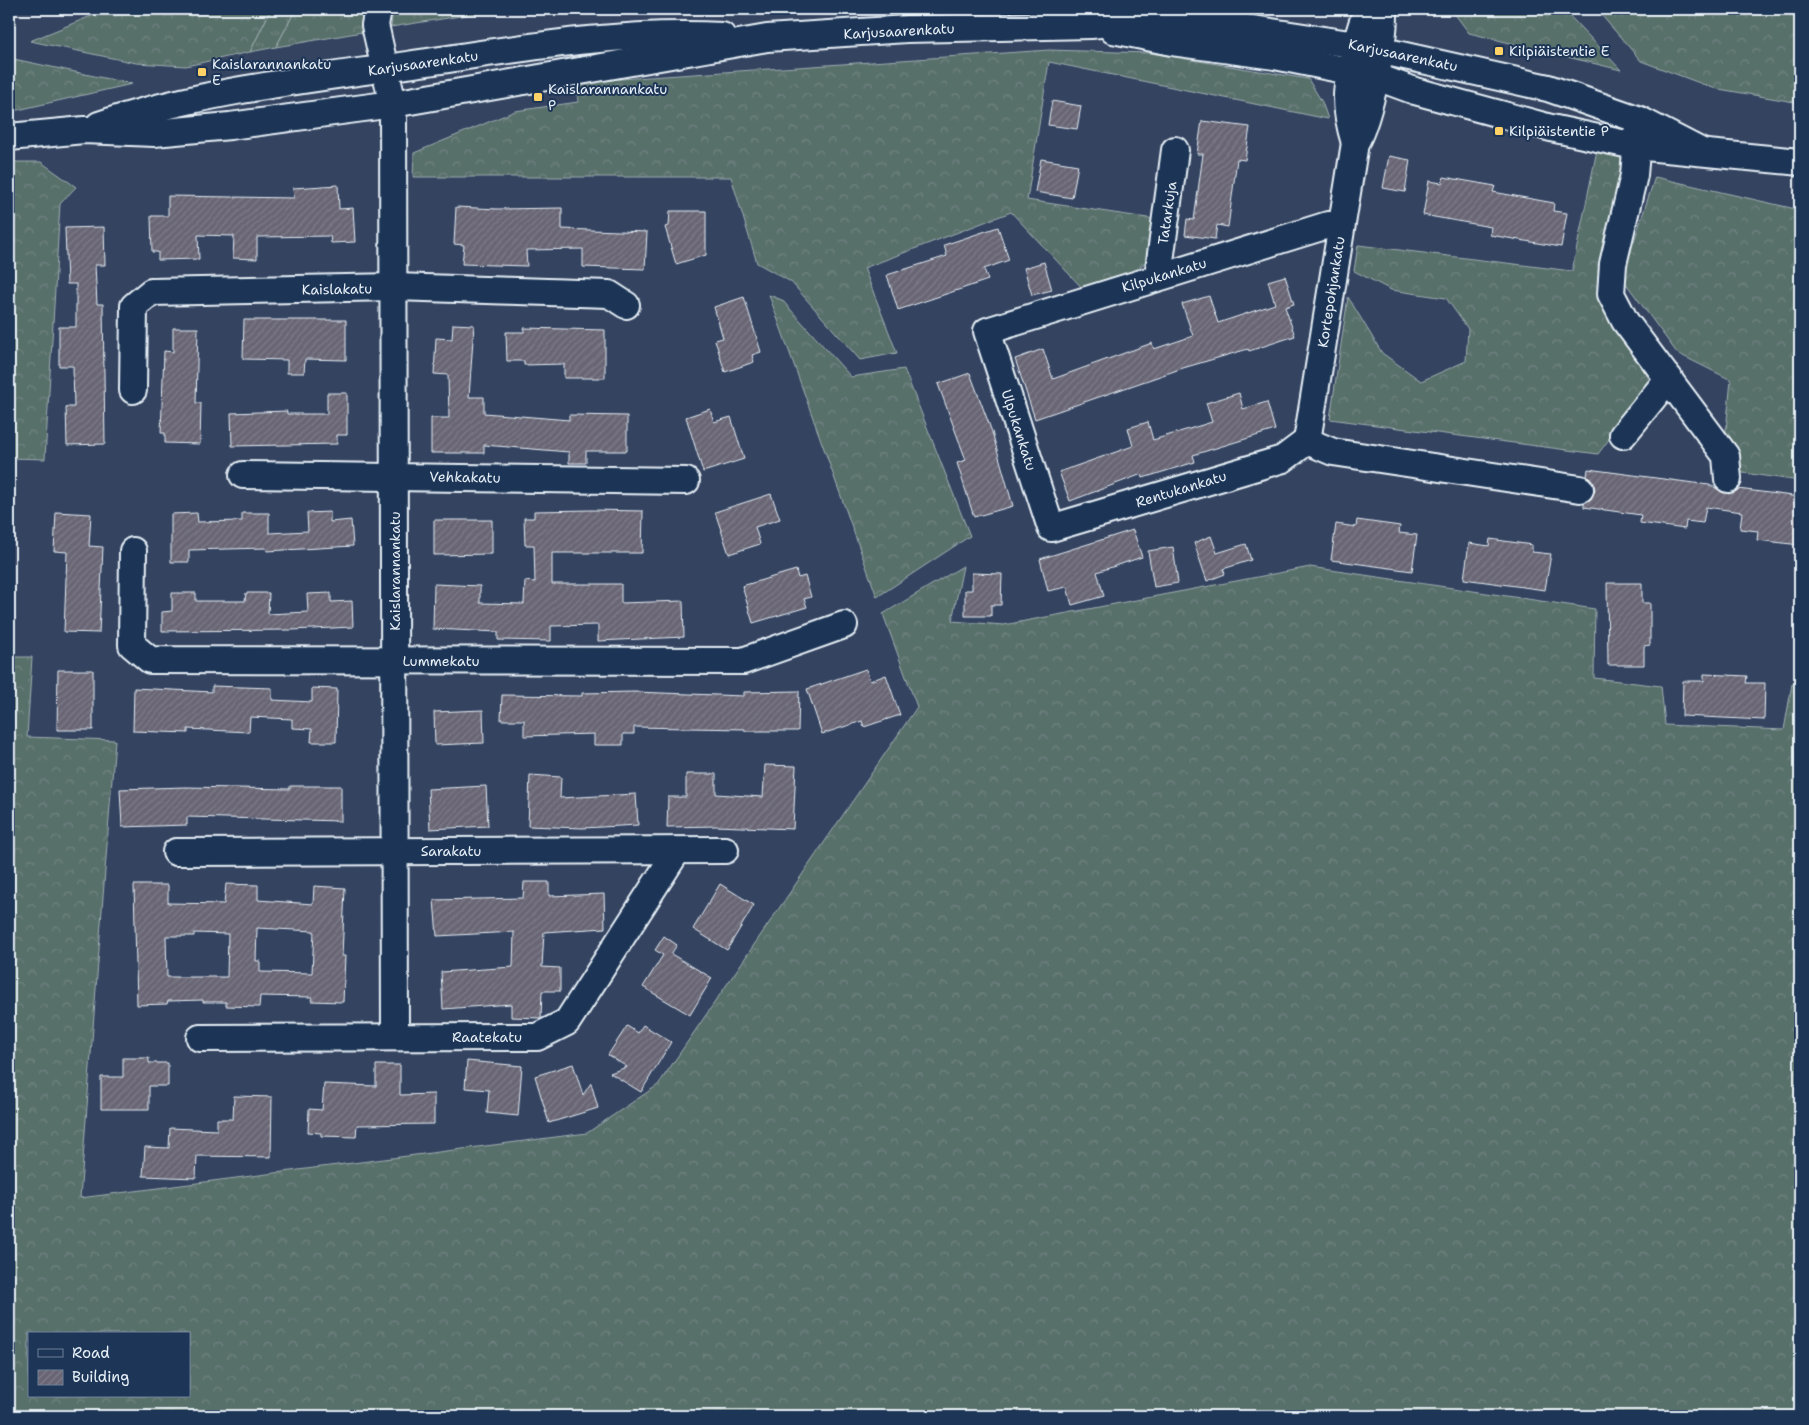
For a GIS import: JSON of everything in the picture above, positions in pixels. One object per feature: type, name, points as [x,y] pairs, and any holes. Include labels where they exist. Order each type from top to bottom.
[{"type":"street","name":"Kaislarannankatu","points":[[378,9],[375,25],[393,104],[395,287],[394,1037]]},
{"type":"street","points":[[1368,9],[1368,48]]},
{"type":"street","points":[[1368,48],[1385,29],[1384,9]]},
{"type":"street","name":"Karjusaarenkatu","points":[[84,130],[148,109],[385,68],[541,45],[674,34],[767,38],[907,29],[1091,25],[1168,16],[1368,48],[1548,88],[1640,120],[1702,152]]},
{"type":"street","name":"Karjusaarenkatu","points":[[1091,25],[1172,42],[1275,56],[1363,74],[1415,91],[1551,128],[1635,146],[1800,162]]},
{"type":"street","name":"Karjusaarenkatu","points":[[9,137],[84,130],[154,133],[230,126],[393,104],[767,38]]},
{"type":"street","name":"Kortepohjankatu","points":[[1307,441],[1355,143],[1348,120],[1347,94],[1363,74],[1368,48]]},
{"type":"street","points":[[1640,120],[1635,146],[1634,174],[1613,264],[1611,294],[1625,321],[1726,456],[1728,479]]},
{"type":"street","name":"Tatarkuja","points":[[1158,276],[1175,150]]},
{"type":"street","name":"Kilpukankatu","points":[[987,331],[1328,224],[1341,226]]},
{"type":"street","name":"Kaislakatu","points":[[133,390],[134,306],[151,292],[395,287],[609,294],[626,305]]},
{"type":"street","name":"Ulpukankatu","points":[[987,331],[1051,528]]},
{"type":"street","points":[[1623,435],[1669,378]]},
{"type":"street","points":[[1307,441],[1333,452],[1580,489]]},
{"type":"street","name":"Rentukankatu","points":[[1051,528],[1283,459],[1307,441]]},
{"type":"street","name":"Vehkakatu","points":[[243,475],[686,481]]},
{"type":"street","name":"Lummekatu","points":[[133,551],[132,645],[150,660],[743,661],[844,625]]},
{"type":"street","name":"Raatekatu","points":[[200,1038],[538,1037],[567,1022],[678,850]]},
{"type":"street","name":"Sarakatu","points":[[176,852],[725,850]]},
{"type":"green space","points":[[108,9],[271,9],[250,52],[186,66],[136,63],[30,41]]},
{"type":"green space","points":[[271,9],[296,9],[276,47],[250,52]]},
{"type":"green space","points":[[296,9],[364,9],[362,32],[276,47]]},
{"type":"green space","points":[[393,9],[505,9],[391,27]]},
{"type":"green space","points":[[1451,9],[1563,9],[1621,70],[1469,33]]},
{"type":"green space","points":[[1596,9],[1800,9],[1800,103],[1713,88],[1641,61]]},
{"type":"green space","points":[[1049,50],[1150,53],[1308,79],[1322,102],[1328,119],[1049,62],[1027,200],[1154,219],[1150,257],[1131,277],[1085,291],[1011,212],[864,268],[897,353],[860,360],[791,282],[757,263],[731,177],[413,177],[414,153],[515,111],[578,102],[576,82]]},
{"type":"green space","points":[[9,58],[132,84],[9,112]]},
{"type":"green space","points":[[1597,150],[1626,156],[1599,301],[1655,378],[1598,454],[1330,419],[1348,297],[1382,353],[1421,381],[1466,361],[1468,329],[1446,298],[1391,290],[1354,271],[1358,245],[1572,271]]},
{"type":"green space","points":[[9,162],[41,162],[76,187],[60,204],[45,459],[9,458]]},
{"type":"green space","points":[[1655,177],[1800,210],[1800,481],[1722,470],[1731,380],[1677,353],[1622,278]]},
{"type":"green space","points":[[769,295],[782,300],[851,377],[904,369],[970,536],[877,597]]},
{"type":"green space","points":[[963,566],[952,621],[1004,625],[1310,567],[1595,609],[1594,678],[1661,686],[1665,725],[1784,730],[1792,684],[1800,683],[1800,1416],[9,1416],[9,657],[32,657],[27,737],[115,740],[80,1198],[587,1133],[658,1085],[917,707],[883,614]]},
{"type":"building","points":[[1052,101],[1081,106],[1077,129],[1048,125]]},
{"type":"building","points":[[1202,121],[1250,127],[1245,160],[1237,159],[1228,227],[1217,225],[1215,239],[1185,235],[1187,219],[1194,220],[1203,154],[1197,154]]},
{"type":"building","points":[[1389,156],[1410,160],[1405,192],[1383,188]]},
{"type":"building","points":[[1041,159],[1078,165],[1072,198],[1035,192]]},
{"type":"building","points":[[1444,177],[1495,186],[1493,192],[1554,203],[1553,211],[1567,213],[1561,247],[1490,235],[1491,227],[1423,215],[1429,181],[1442,183]]},
{"type":"building","points":[[338,185],[339,209],[353,208],[355,242],[331,243],[330,236],[257,237],[257,259],[233,258],[234,236],[198,235],[199,259],[158,260],[158,252],[152,252],[151,216],[168,216],[168,196],[294,198],[293,188]]},
{"type":"building","points":[[456,207],[498,209],[562,208],[562,229],[647,232],[645,269],[583,267],[583,249],[526,250],[527,266],[462,264],[464,245],[454,244]]},
{"type":"building","points":[[670,211],[706,211],[706,255],[676,264],[665,227],[669,226]]},
{"type":"building","points":[[104,227],[105,265],[95,265],[97,304],[103,304],[105,444],[67,445],[66,407],[74,407],[73,366],[59,366],[59,327],[76,327],[76,284],[67,284],[65,228]]},
{"type":"building","points":[[998,227],[1009,260],[984,269],[988,280],[898,310],[887,275],[947,256],[944,245]]},
{"type":"building","points":[[1044,262],[1052,290],[1032,295],[1024,268]]},
{"type":"building","points":[[1285,276],[1294,304],[1285,307],[1295,336],[1249,351],[1248,349],[1183,368],[1035,419],[1015,359],[1043,349],[1053,379],[1152,343],[1154,349],[1193,336],[1182,304],[1209,296],[1218,323],[1275,304],[1268,281]]},
{"type":"building","points":[[744,297],[761,352],[752,355],[754,362],[725,372],[715,340],[723,338],[714,307]]},
{"type":"building","points":[[244,320],[346,320],[346,360],[305,359],[304,373],[287,373],[287,360],[243,359]]},
{"type":"building","points":[[453,324],[474,325],[469,397],[484,397],[484,413],[569,420],[569,415],[627,416],[627,451],[586,451],[586,463],[569,463],[569,452],[484,445],[484,453],[431,453],[431,418],[449,418],[448,375],[434,374],[436,338],[452,339]]},
{"type":"building","points":[[173,328],[198,328],[196,403],[201,403],[200,444],[165,443],[165,433],[161,433],[164,351],[173,352]]},
{"type":"building","points":[[524,328],[605,330],[605,378],[564,378],[564,364],[524,365],[524,361],[507,361],[506,332],[524,332]]},
{"type":"building","points":[[970,373],[992,432],[1013,506],[974,517],[957,463],[966,460],[938,384]]},
{"type":"building","points":[[327,393],[347,393],[347,435],[337,435],[337,444],[232,446],[231,413],[287,411],[287,414],[327,414]]},
{"type":"building","points":[[1239,393],[1243,409],[1267,402],[1275,430],[1193,455],[1195,462],[1143,478],[1142,474],[1070,501],[1059,472],[1133,446],[1128,428],[1148,422],[1153,440],[1212,422],[1206,403]]},
{"type":"building","points":[[710,409],[714,422],[731,417],[744,459],[703,472],[686,417]]},
{"type":"building","points":[[1588,469],[1709,485],[1729,494],[1738,489],[1800,497],[1800,545],[1757,540],[1758,531],[1740,529],[1742,512],[1706,507],[1703,523],[1686,521],[1685,529],[1640,523],[1641,515],[1584,507],[1584,503],[1591,499],[1595,491],[1594,483],[1587,476]]},
{"type":"building","points":[[771,494],[780,519],[755,527],[760,544],[729,554],[715,512]]},
{"type":"building","points":[[534,511],[643,511],[642,553],[552,553],[552,584],[621,584],[621,603],[683,601],[684,637],[598,641],[598,625],[551,626],[551,641],[498,640],[498,632],[433,629],[434,584],[480,586],[480,603],[524,604],[525,581],[535,582],[534,545],[525,545],[524,518],[534,518]]},
{"type":"building","points":[[56,512],[91,514],[89,546],[103,547],[99,633],[64,632],[67,552],[54,551]]},
{"type":"building","points":[[330,512],[330,522],[351,520],[353,546],[267,551],[266,548],[189,550],[189,562],[171,562],[171,514],[197,513],[198,522],[242,521],[242,513],[269,513],[269,533],[308,531],[307,513]]},
{"type":"building","points":[[434,520],[492,520],[492,554],[434,555]]},
{"type":"building","points":[[1357,520],[1400,526],[1399,533],[1417,535],[1412,571],[1331,560],[1336,524],[1356,527]]},
{"type":"building","points":[[1133,530],[1142,557],[1097,572],[1104,596],[1072,605],[1067,587],[1048,591],[1040,559]]},
{"type":"building","points":[[1211,536],[1217,553],[1246,544],[1251,560],[1223,569],[1225,574],[1207,581],[1194,543]]},
{"type":"building","points":[[1490,539],[1532,545],[1532,552],[1551,554],[1545,590],[1464,579],[1469,543],[1489,546]]},
{"type":"building","points":[[1173,547],[1178,583],[1154,587],[1148,551]]},
{"type":"building","points":[[796,570],[798,578],[805,576],[811,597],[804,599],[807,607],[753,623],[742,586]]},
{"type":"building","points":[[972,573],[1002,574],[1001,605],[991,605],[991,616],[965,616],[965,590],[972,590]]},
{"type":"building","points":[[1607,583],[1642,583],[1642,603],[1650,603],[1650,645],[1644,646],[1644,665],[1608,665]]},
{"type":"building","points":[[172,593],[196,593],[196,601],[245,601],[246,593],[269,593],[268,614],[308,612],[307,594],[331,593],[331,602],[352,601],[353,627],[292,630],[162,631],[162,612],[172,611]]},
{"type":"building","points":[[866,669],[870,681],[886,675],[900,715],[864,727],[862,721],[822,734],[807,689]]},
{"type":"building","points":[[58,670],[93,670],[93,730],[57,730]]},
{"type":"building","points":[[1704,674],[1747,676],[1746,683],[1765,683],[1764,720],[1682,716],[1683,681],[1704,681]]},
{"type":"building","points":[[212,686],[272,688],[272,700],[312,702],[312,688],[337,689],[336,742],[311,742],[312,729],[292,728],[292,719],[250,717],[249,732],[188,729],[188,733],[133,731],[134,688],[212,692]]},
{"type":"building","points":[[799,691],[798,731],[634,727],[634,734],[623,734],[623,745],[594,745],[594,734],[524,736],[524,720],[501,720],[502,695],[582,696],[582,693],[634,692],[744,696],[744,692]]},
{"type":"building","points":[[483,710],[484,743],[435,745],[434,712]]},
{"type":"building","points":[[765,765],[796,766],[793,829],[716,826],[667,827],[668,797],[686,797],[686,774],[716,774],[716,794],[763,797]]},
{"type":"building","points":[[530,775],[561,777],[560,798],[636,794],[638,825],[583,828],[528,826]]},
{"type":"building","points":[[290,786],[341,786],[341,821],[187,817],[187,825],[122,827],[120,789],[185,787],[290,789]]},
{"type":"building","points":[[486,786],[488,826],[430,829],[428,789]]},
{"type":"building","points":[[524,882],[549,882],[549,896],[604,894],[605,928],[544,932],[542,967],[560,968],[560,991],[542,991],[541,1018],[511,1017],[511,1004],[443,1009],[441,972],[513,967],[514,932],[437,936],[434,900],[523,898]]},
{"type":"building","points":[[226,884],[258,885],[258,900],[313,904],[314,886],[345,888],[342,956],[345,956],[343,1002],[311,1001],[312,997],[260,996],[259,1007],[226,1006],[226,1002],[203,1002],[203,1000],[168,1001],[167,1004],[137,1005],[134,885],[168,885],[168,903],[224,904]],"holes":[[[257,928],[314,931],[312,973],[260,972],[260,961],[256,961]],[[194,933],[228,934],[227,977],[167,977],[166,936],[194,936]]]},
{"type":"building","points":[[720,884],[754,905],[727,950],[693,929]]},
{"type":"building","points":[[664,936],[677,945],[671,954],[712,978],[690,1015],[643,987],[663,955],[655,950]]},
{"type":"building","points":[[643,1025],[671,1042],[641,1092],[610,1073],[627,1067],[608,1055],[627,1026],[638,1033]]},
{"type":"building","points":[[123,1058],[149,1058],[149,1063],[168,1063],[168,1086],[149,1086],[149,1109],[101,1109],[101,1077],[123,1077]]},
{"type":"building","points":[[467,1061],[522,1066],[518,1116],[487,1113],[489,1090],[465,1088]]},
{"type":"building","points":[[573,1064],[583,1095],[591,1083],[598,1108],[549,1123],[535,1076]]},
{"type":"building","points":[[376,1065],[400,1065],[400,1095],[434,1094],[434,1124],[357,1125],[356,1137],[321,1136],[321,1133],[308,1132],[309,1109],[322,1110],[324,1084],[376,1086]]},
{"type":"building","points":[[234,1096],[272,1097],[271,1157],[197,1156],[196,1178],[143,1176],[145,1147],[169,1148],[170,1128],[217,1130],[217,1119],[233,1119]]},
{"type":"place","name":"Kilpiäistentie E","points":[[1499,51]]},
{"type":"place","name":"Kaislarannankatu E","points":[[202,72]]},
{"type":"place","name":"Kaislarannankatu P","points":[[538,97]]},
{"type":"place","name":"Kilpiäistentie P","points":[[1499,131]]}]
